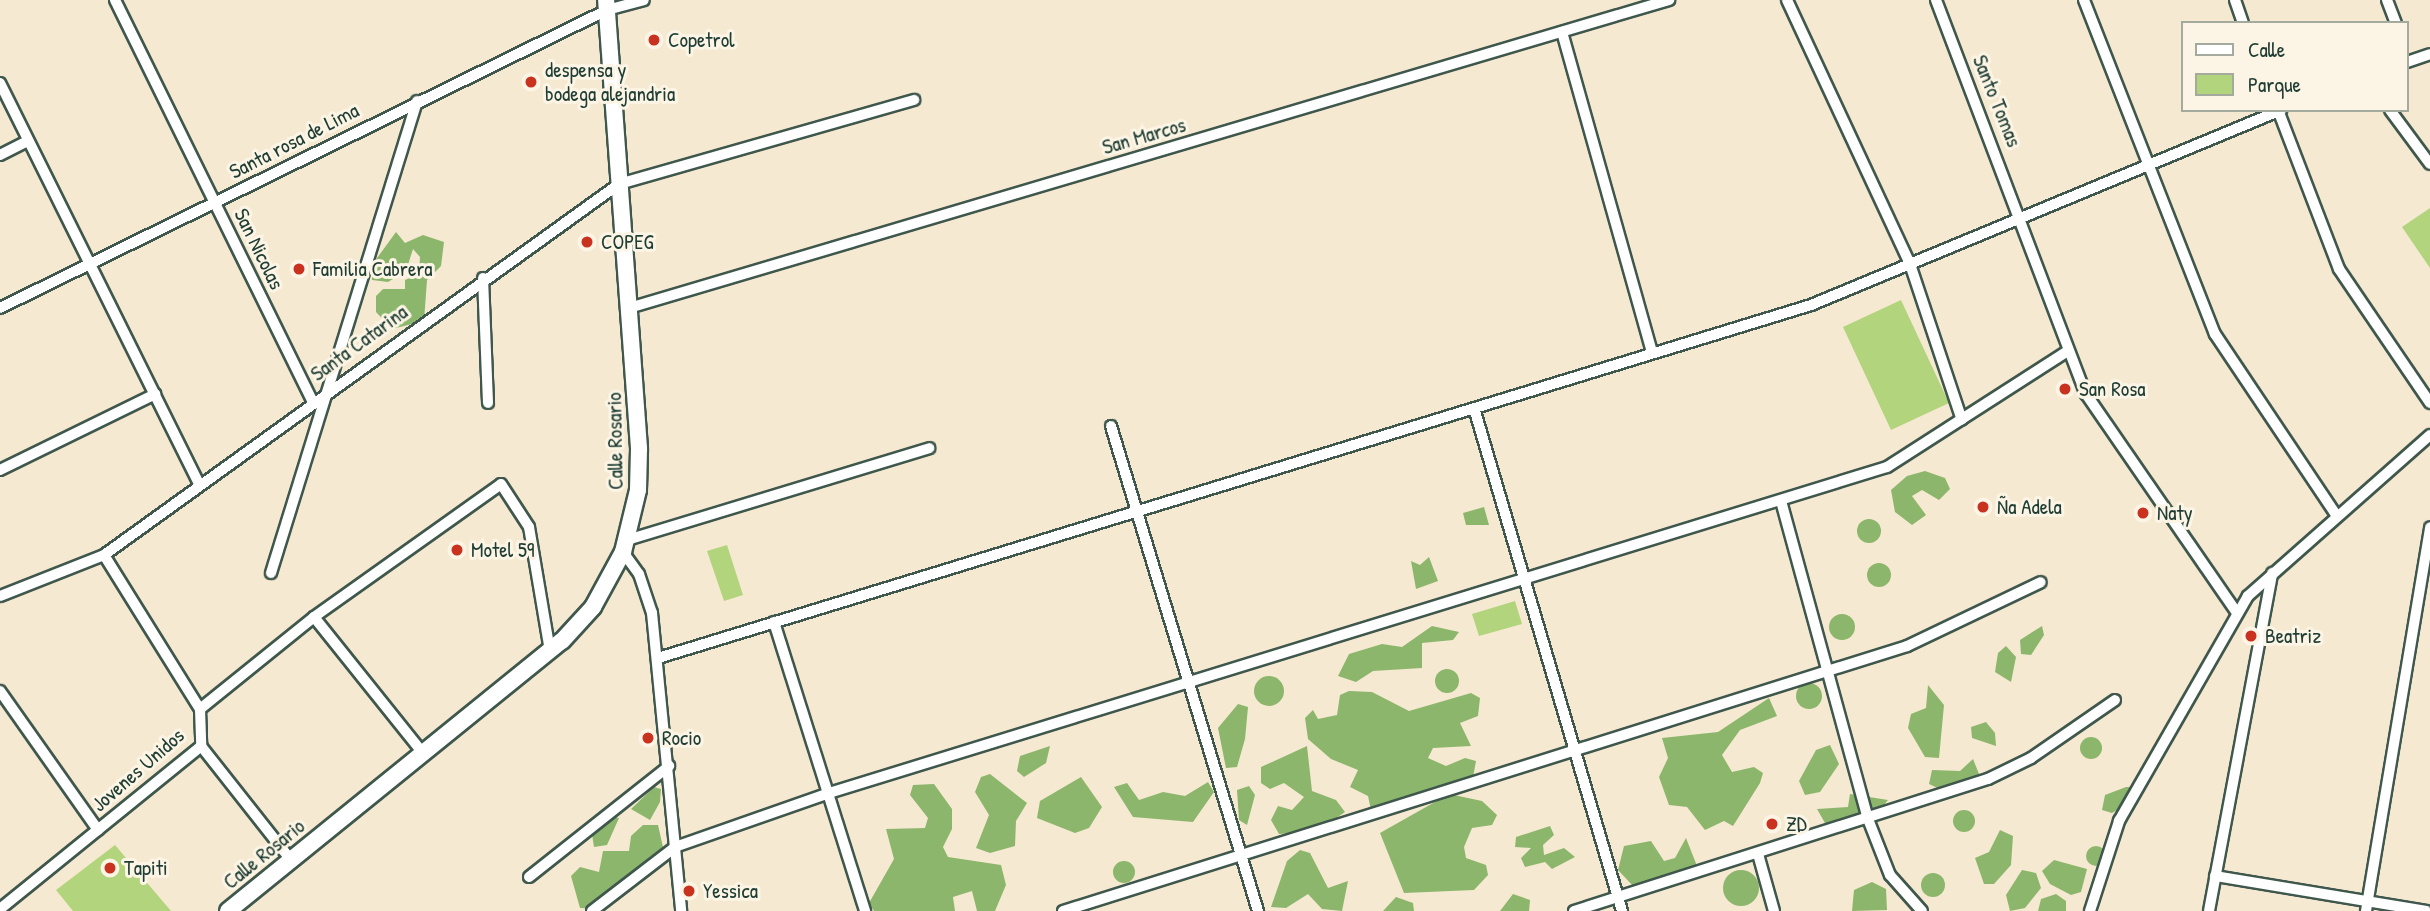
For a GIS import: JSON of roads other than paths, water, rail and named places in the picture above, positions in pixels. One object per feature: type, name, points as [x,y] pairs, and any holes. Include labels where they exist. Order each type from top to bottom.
[{"type":"main road","name":"Calle Rosario","points":[[228,911],[550,651],[593,607],[625,546],[640,471],[606,5]]},
{"type":"street","name":"San Nicolas","points":[[115,0],[312,401]]},
{"type":"street","name":"Santa rosa de Lima","points":[[0,308],[606,5],[644,0]]},
{"type":"street","name":"San Marcos","points":[[629,308],[1669,0]]},
{"type":"street","points":[[1787,0],[1910,264],[1962,419]]},
{"type":"street","name":"Santo Tomas","points":[[1936,0],[2023,217],[2066,352],[2098,413],[2237,613]]},
{"type":"street","points":[[2084,0],[2215,334],[2336,515]]},
{"type":"street","points":[[2235,0],[2243,21]]},
{"type":"street","points":[[2386,0],[2395,21]]},
{"type":"street","points":[[1562,33],[1652,353]]},
{"type":"street","points":[[2409,58],[2430,54]]},
{"type":"street","points":[[0,83],[198,482]]},
{"type":"street","name":"Santa Catarina","points":[[0,596],[104,555],[198,482],[619,184],[914,100]]},
{"type":"street","points":[[271,573],[417,101]]},
{"type":"street","points":[[658,658],[1811,305],[2277,112]]},
{"type":"street","points":[[2279,112],[2339,269],[2430,403]]},
{"type":"street","points":[[2391,112],[2430,164]]},
{"type":"street","points":[[0,155],[28,141]]},
{"type":"street","points":[[483,278],[488,403]]},
{"type":"street","points":[[592,911],[675,847],[829,793],[1887,467],[2066,352]]},
{"type":"street","points":[[0,470],[155,394]]},
{"type":"street","points":[[1474,408],[1622,911]]},
{"type":"street","points":[[1111,426],[1258,911]]},
{"type":"street","points":[[2090,911],[2119,821],[2237,613],[2273,572],[2430,435]]},
{"type":"street","points":[[681,911],[658,658],[645,587],[625,546],[929,448]]},
{"type":"street","points":[[200,709],[314,617],[501,484],[529,527],[550,651]]},
{"type":"street","points":[[1781,501],[1868,819],[1890,875],[1922,911]]},
{"type":"street","points":[[2367,907],[2430,527]]},
{"type":"street","name":"Jovenes Unidos","points":[[0,909],[201,746],[200,709],[104,555]]},
{"type":"street","points":[[2208,911],[2273,572]]},
{"type":"street","points":[[1063,911],[1827,672],[1955,627],[2041,582]]},
{"type":"street","points":[[314,617],[423,753]]},
{"type":"street","points":[[774,622],[865,911]]},
{"type":"street","points":[[0,691],[99,830]]},
{"type":"street","points":[[1574,911],[1868,819],[2009,769],[2115,700]]},
{"type":"street","points":[[201,746],[291,860]]},
{"type":"street","points":[[529,877],[669,766]]},
{"type":"street","points":[[1758,854],[1774,911]]},
{"type":"street","points":[[2215,876],[2367,907],[2426,911]]},
{"type":"place","name":"Copetrol","points":[[654,40]]},
{"type":"place","name":"despensa y bodega alejandria","points":[[531,82]]},
{"type":"place","name":"COPEG","points":[[587,242]]},
{"type":"place","name":"Familia Cabrera","points":[[299,269]]},
{"type":"place","name":"San Rosa","points":[[2065,389]]},
{"type":"place","name":"Ña Adela","points":[[1983,507]]},
{"type":"place","name":"Naty","points":[[2143,513]]},
{"type":"place","name":"Motel 59","points":[[457,550]]},
{"type":"place","name":"Beatriz","points":[[2251,636]]},
{"type":"place","name":"Rocio","points":[[648,738]]},
{"type":"place","name":"ZD","points":[[1772,824]]},
{"type":"place","name":"Tapiti","points":[[110,868]]},
{"type":"place","name":"Yessica","points":[[689,891]]}]
